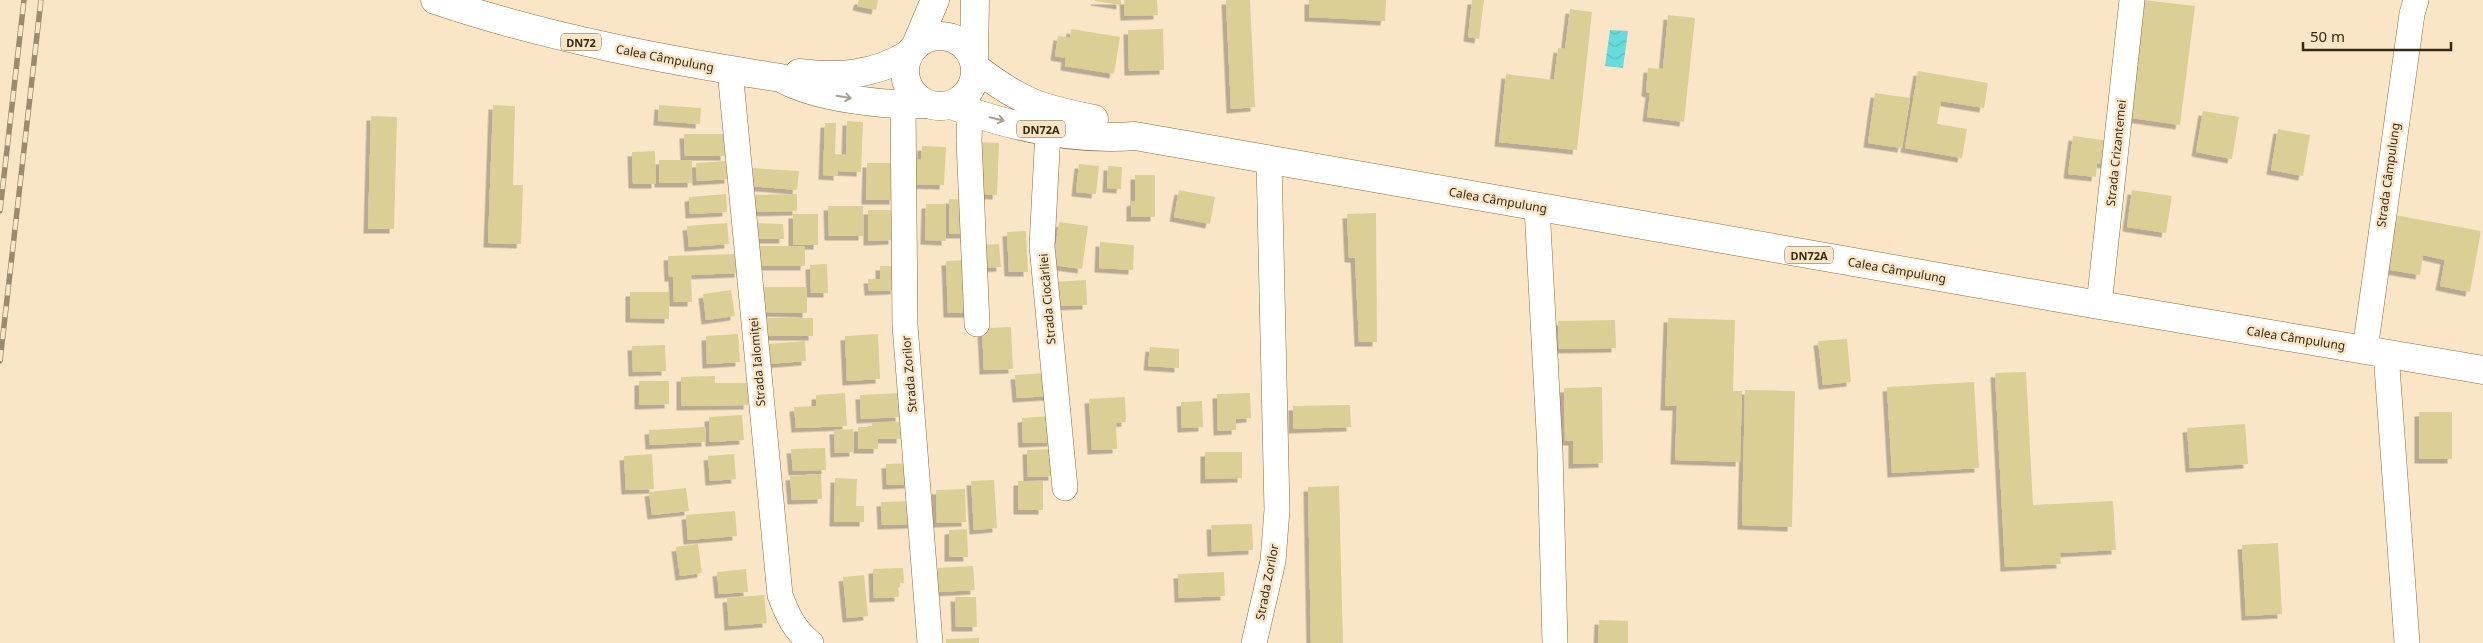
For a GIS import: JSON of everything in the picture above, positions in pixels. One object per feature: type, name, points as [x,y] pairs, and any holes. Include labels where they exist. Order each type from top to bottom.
[{"type":"main road","name":"Calea Câmpulung","points":[[435,0],[545,33],[730,70],[781,78],[796,87],[838,96],[1048,120],[1103,138],[1135,136],[2099,306],[2483,370]]},
{"type":"main road","points":[[935,0],[905,65],[905,77],[909,88],[916,97],[937,106],[967,94],[972,86],[975,63],[975,0]]},
{"type":"main road","name":"Calea Câmpulung","points":[[781,78],[799,73],[826,76],[868,71],[896,62],[926,38],[948,36],[959,41],[968,49],[975,63],[1048,120]]},
{"type":"street","name":"Strada Crizantemei","points":[[2099,306],[2132,0]]},
{"type":"street","name":"Strada Câmpulung","points":[[2407,643],[2376,352],[2394,134],[2412,14],[2416,0]]},
{"type":"street","name":"Strada Ialomiței","points":[[730,70],[780,595],[800,640]]},
{"type":"street","points":[[937,106],[969,140],[977,324]]},
{"type":"street","name":"Strada Zorilor","points":[[930,643],[905,325],[937,106]]},
{"type":"street","name":"Strada Ciocârliei","points":[[1048,120],[1042,246],[1064,488]]},
{"type":"street","name":"Strada Zorilor","points":[[1254,643],[1273,561],[1277,510],[1269,160]]},
{"type":"street","points":[[1536,207],[1550,450],[1556,643]]},
{"type":"water","points":[[1610,30],[1628,31],[1623,68],[1605,66]]},
{"type":"building","points":[[859,0],[878,0],[876,10],[857,6]]},
{"type":"building","points":[[1121,0],[1121,5],[1095,1]]},
{"type":"building","points":[[1124,0],[1157,0],[1158,15],[1125,16]]},
{"type":"building","points":[[1226,0],[1250,0],[1255,107],[1231,109]]},
{"type":"building","points":[[1309,0],[1386,0],[1385,21],[1309,17]]},
{"type":"building","points":[[1472,0],[1484,0],[1479,39],[1468,37]]},
{"type":"building","points":[[2143,0],[2195,6],[2180,125],[2125,117]]},
{"type":"building","points":[[1570,9],[1592,12],[1577,150],[1499,142],[1506,74],[1554,80],[1558,48],[1565,49]]},
{"type":"building","points":[[1668,15],[1695,18],[1684,122],[1647,117],[1650,93],[1646,92],[1648,68],[1663,69]]},
{"type":"building","points":[[1071,29],[1120,37],[1114,74],[1065,66],[1066,58],[1055,56],[1058,36],[1070,38]]},
{"type":"building","points":[[1163,29],[1164,70],[1129,71],[1128,30]]},
{"type":"building","points":[[1918,71],[1988,83],[1984,108],[1941,101],[1937,124],[1967,129],[1962,158],[1905,148]]},
{"type":"building","points":[[1875,93],[1910,98],[1902,148],[1868,143]]},
{"type":"building","points":[[493,105],[515,106],[513,185],[523,185],[521,244],[488,243]]},
{"type":"building","points":[[659,105],[701,108],[700,124],[658,121]]},
{"type":"building","points":[[2203,111],[2239,117],[2232,159],[2196,152]]},
{"type":"building","points":[[371,116],[397,117],[394,229],[368,229]]},
{"type":"building","points":[[847,121],[863,122],[861,172],[838,171],[838,176],[823,175],[825,123],[836,123],[835,154],[846,155]]},
{"type":"building","points":[[2278,129],[2310,135],[2303,176],[2271,170]]},
{"type":"building","points":[[684,134],[724,134],[725,156],[685,156]]},
{"type":"building","points":[[2073,136],[2110,141],[2108,164],[2097,163],[2096,177],[2068,174]]},
{"type":"building","points":[[980,142],[999,143],[997,195],[978,194]]},
{"type":"building","points":[[922,146],[946,147],[944,185],[909,184],[910,159],[921,160]]},
{"type":"building","points":[[655,151],[656,184],[633,184],[632,152]]},
{"type":"building","points":[[659,160],[692,160],[692,183],[659,183]]},
{"type":"building","points":[[728,161],[729,179],[697,181],[696,163]]},
{"type":"building","points":[[867,163],[894,163],[894,200],[866,200]]},
{"type":"building","points":[[1079,164],[1099,166],[1096,194],[1076,192]]},
{"type":"building","points":[[1108,166],[1122,167],[1121,189],[1107,188]]},
{"type":"building","points":[[750,168],[799,171],[797,190],[749,186]]},
{"type":"building","points":[[1135,175],[1155,175],[1155,217],[1131,217],[1131,202],[1135,201]]},
{"type":"building","points":[[1179,190],[1215,197],[1210,224],[1174,217]]},
{"type":"building","points":[[2132,190],[2172,196],[2166,233],[2127,227]]},
{"type":"building","points":[[726,194],[727,212],[690,214],[689,197]]},
{"type":"building","points":[[797,194],[797,211],[750,212],[750,195]]},
{"type":"building","points":[[949,199],[968,200],[968,234],[949,234]]},
{"type":"building","points":[[926,204],[946,204],[946,241],[925,240]]},
{"type":"building","points":[[828,206],[863,206],[863,236],[829,236]]},
{"type":"building","points":[[868,210],[893,210],[893,240],[868,241]]},
{"type":"building","points":[[1376,213],[1377,342],[1359,342],[1355,258],[1349,258],[1347,214]]},
{"type":"building","points":[[793,214],[818,214],[818,245],[793,245]]},
{"type":"building","points":[[2395,215],[2481,231],[2470,292],[2440,286],[2445,260],[2423,255],[2420,275],[2385,269]]},
{"type":"building","points":[[1059,222],[1088,226],[1082,269],[1053,265]]},
{"type":"building","points":[[727,223],[729,244],[689,247],[687,226]]},
{"type":"building","points":[[755,223],[783,224],[784,239],[756,239]]},
{"type":"building","points":[[1026,231],[1028,272],[1009,272],[1007,232]]},
{"type":"building","points":[[1100,242],[1134,245],[1133,270],[1099,268]]},
{"type":"building","points":[[999,244],[1001,267],[983,268],[981,245]]},
{"type":"building","points":[[760,246],[805,246],[805,266],[760,266]]},
{"type":"building","points":[[739,254],[739,273],[691,275],[692,302],[674,302],[673,277],[669,277],[668,256]]},
{"type":"building","points":[[970,260],[972,313],[948,313],[946,261]]},
{"type":"building","points":[[827,264],[828,293],[811,293],[810,265]]},
{"type":"building","points":[[880,266],[894,266],[895,290],[869,291],[868,279],[880,279]]},
{"type":"building","points":[[1086,280],[1087,305],[1056,306],[1055,282]]},
{"type":"building","points":[[763,287],[807,287],[807,313],[763,312]]},
{"type":"building","points":[[731,290],[735,316],[706,320],[703,294]]},
{"type":"building","points":[[630,292],[669,292],[669,319],[630,318]]},
{"type":"building","points":[[767,318],[813,318],[813,336],[767,336]]},
{"type":"building","points":[[1668,318],[1735,320],[1733,391],[1742,391],[1740,462],[1675,460],[1677,406],[1665,406]]},
{"type":"building","points":[[1615,320],[1616,348],[1559,349],[1558,321]]},
{"type":"building","points":[[1011,327],[1013,369],[984,370],[982,328]]},
{"type":"building","points":[[738,334],[740,362],[707,364],[706,336]]},
{"type":"building","points":[[878,334],[880,379],[847,381],[845,336]]},
{"type":"building","points":[[1847,339],[1851,382],[1823,385],[1818,341]]},
{"type":"building","points":[[805,341],[806,361],[768,364],[767,344]]},
{"type":"building","points":[[665,345],[666,371],[633,372],[632,346]]},
{"type":"building","points":[[1150,347],[1179,349],[1179,368],[1148,366]]},
{"type":"building","points":[[2026,372],[2033,505],[2113,501],[2116,550],[2060,553],[2061,564],[2005,567],[1995,373]]},
{"type":"building","points":[[1048,373],[1049,396],[1017,398],[1015,375]]},
{"type":"building","points":[[715,376],[715,383],[748,383],[748,405],[681,406],[681,377]]},
{"type":"building","points":[[639,381],[669,381],[669,404],[639,405]]},
{"type":"building","points":[[1974,382],[1979,468],[1892,473],[1887,387]]},
{"type":"building","points":[[1602,387],[1603,463],[1573,464],[1573,441],[1565,441],[1564,388]]},
{"type":"building","points":[[1745,390],[1795,391],[1792,527],[1742,525]]},
{"type":"building","points":[[845,393],[847,426],[796,428],[794,407],[816,406],[816,395]]},
{"type":"building","points":[[899,393],[900,417],[861,419],[860,395]]},
{"type":"building","points":[[1250,393],[1251,418],[1236,419],[1236,430],[1218,431],[1217,394]]},
{"type":"building","points":[[1125,397],[1126,422],[1116,423],[1117,449],[1092,450],[1089,399]]},
{"type":"building","points":[[1202,401],[1203,427],[1182,428],[1181,402]]},
{"type":"building","points":[[1350,405],[1351,427],[1293,429],[1293,406]]},
{"type":"building","points":[[2419,412],[2452,412],[2452,459],[2419,459]]},
{"type":"building","points":[[742,415],[744,440],[710,442],[709,417]]},
{"type":"building","points":[[1051,416],[1052,442],[1023,443],[1022,418]]},
{"type":"building","points":[[872,422],[901,422],[901,439],[878,439],[878,449],[858,449],[858,427],[872,427]]},
{"type":"building","points":[[2245,424],[2248,464],[2190,468],[2187,428]]},
{"type":"building","points":[[705,427],[706,442],[650,445],[649,430]]},
{"type":"building","points":[[853,429],[854,452],[835,453],[834,430]]},
{"type":"building","points":[[825,448],[826,470],[793,471],[791,449]]},
{"type":"building","points":[[1052,449],[1053,476],[1028,477],[1027,450]]},
{"type":"building","points":[[1205,452],[1242,452],[1242,478],[1205,479]]},
{"type":"building","points":[[652,454],[654,489],[626,490],[624,456]]},
{"type":"building","points":[[734,454],[736,479],[710,481],[708,456]]},
{"type":"building","points":[[908,463],[909,484],[887,485],[886,464]]},
{"type":"building","points":[[821,474],[822,499],[792,500],[790,476]]},
{"type":"building","points":[[835,478],[857,479],[856,506],[864,506],[864,522],[834,522]]},
{"type":"building","points":[[994,480],[997,528],[974,530],[971,481]]},
{"type":"building","points":[[1018,481],[1043,481],[1043,510],[1018,510]]},
{"type":"building","points":[[1339,486],[1343,643],[1311,643],[1308,487]]},
{"type":"building","points":[[686,488],[689,511],[652,515],[649,492]]},
{"type":"building","points":[[965,489],[966,522],[937,523],[936,490]]},
{"type":"building","points":[[912,501],[913,524],[882,525],[881,502]]},
{"type":"building","points":[[735,511],[737,536],[688,540],[686,515]]},
{"type":"building","points":[[1252,524],[1253,550],[1212,552],[1211,525]]},
{"type":"building","points":[[967,529],[968,557],[949,557],[949,530]]},
{"type":"building","points":[[2278,543],[2282,614],[2246,616],[2242,545]]},
{"type":"building","points":[[698,544],[702,573],[680,576],[676,547]]},
{"type":"building","points":[[973,566],[975,590],[939,592],[938,568]]},
{"type":"building","points":[[903,568],[904,583],[898,583],[899,597],[874,598],[873,569]]},
{"type":"building","points":[[746,569],[748,592],[719,594],[717,572]]},
{"type":"building","points":[[1224,572],[1225,596],[1179,598],[1178,574]]},
{"type":"building","points":[[864,575],[868,616],[847,618],[843,577]]},
{"type":"building","points":[[764,595],[767,623],[729,626],[727,598]]},
{"type":"building","points":[[955,597],[976,597],[977,627],[956,627]]},
{"type":"building","points":[[1599,620],[1628,621],[1628,643],[1598,643]]},
{"type":"building","points":[[979,638],[979,643],[946,643],[946,639]]},
{"type":"railway","points":[[0,211],[24,0]]},
{"type":"railway","points":[[0,361],[41,0]]}]
